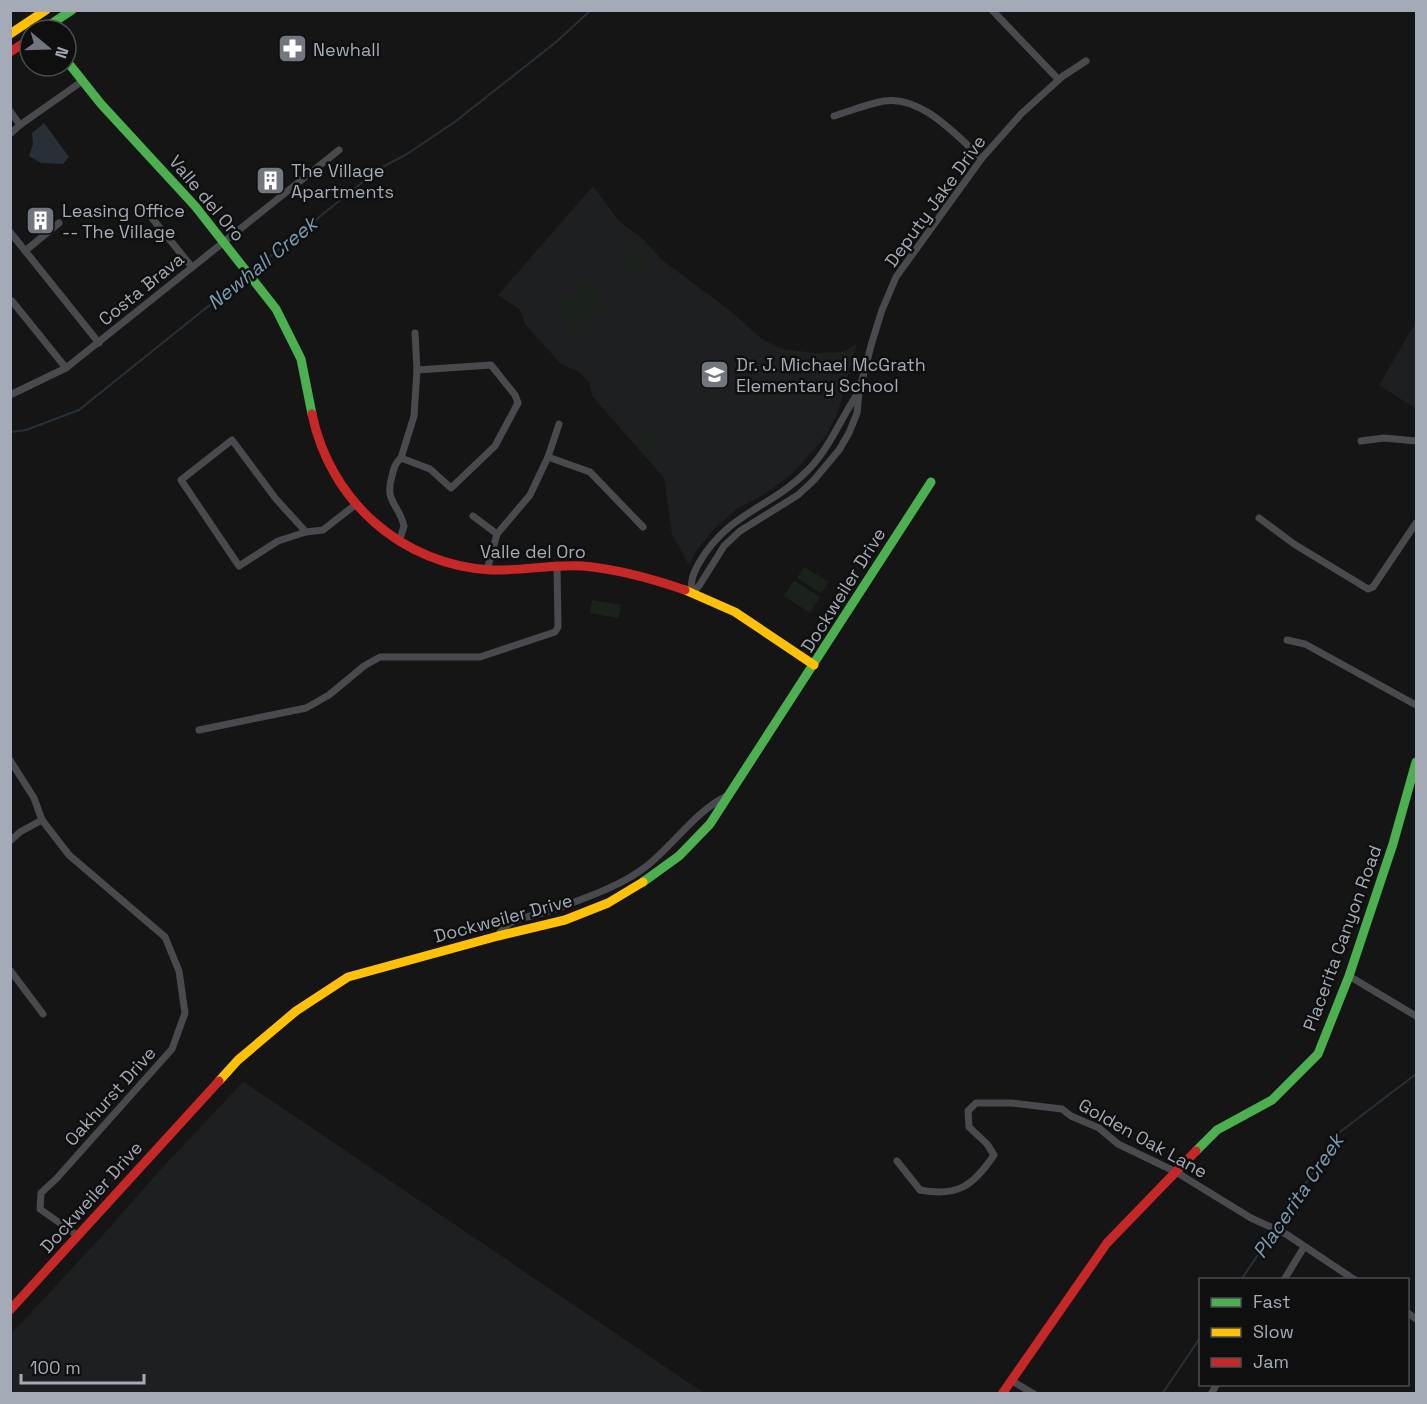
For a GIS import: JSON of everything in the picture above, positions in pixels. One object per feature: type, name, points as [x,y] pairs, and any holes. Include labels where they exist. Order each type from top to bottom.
[{"type":"street","points":[[10,34],[46,10]]},
{"type":"street","points":[[992,10],[1058,79]]},
{"type":"street","name":"Deputy Jake Drive","points":[[692,593],[699,586],[715,558],[732,538],[757,519],[798,495],[826,466],[849,433],[857,413],[858,392],[882,310],[896,277],[982,158],[1022,113],[1058,79],[1086,61]]},
{"type":"street","name":"Valle del Oro","points":[[78,78],[166,173],[234,254],[287,327],[307,381],[318,440],[338,482],[355,505],[377,526],[399,542],[438,560],[464,567],[487,570],[579,565],[692,593],[723,606],[756,625],[814,665]]},
{"type":"street","points":[[11,133],[81,82]]},
{"type":"street","points":[[834,116],[884,101],[915,104],[982,158]]},
{"type":"street","points":[[10,111],[20,125]]},
{"type":"street","name":"Costa Brava","points":[[10,395],[66,368],[339,150]]},
{"type":"street","points":[[142,206],[192,267]]},
{"type":"street","points":[[25,251],[59,223]]},
{"type":"street","points":[[10,232],[99,343]]},
{"type":"street","points":[[12,301],[66,368]]},
{"type":"street","points":[[399,542],[404,526],[391,498],[389,487],[414,416],[417,370],[414,333]]},
{"type":"street","points":[[401,458],[430,469],[451,488],[495,447],[518,402],[491,365],[417,370]]},
{"type":"street","name":"Deputy Jake Drive","points":[[692,593],[690,583],[693,573],[715,538],[743,515],[783,492],[809,470],[831,441],[858,392]]},
{"type":"street","points":[[487,570],[497,534],[530,495],[548,457],[559,424]]},
{"type":"street","points":[[1361,441],[1384,438],[1416,441]]},
{"type":"street","points":[[306,532],[276,499],[232,440],[181,480],[239,566],[278,541],[306,532],[323,530],[355,505]]},
{"type":"street","points":[[548,457],[590,472],[643,527]]},
{"type":"street","name":"Dockweiler Drive","points":[[10,1310],[238,1060],[296,1011],[348,977],[572,918],[634,888],[669,865],[710,824],[730,795],[930,482]]},
{"type":"street","points":[[473,516],[497,534]]},
{"type":"street","points":[[1259,518],[1294,544],[1368,589],[1373,587],[1416,523]]},
{"type":"street","points":[[199,730],[306,708],[329,695],[364,666],[380,657],[480,657],[555,632],[558,627],[557,565]]},
{"type":"street","points":[[1287,640],[1305,644],[1416,705]]},
{"type":"street","name":"Oakhurst Drive","points":[[10,760],[34,798],[42,820],[69,855],[165,937],[179,971],[185,1013],[172,1049],[41,1193],[40,1209],[78,1236]]},
{"type":"street","name":"Placerita Canyon Road","points":[[1002,1394],[1107,1243],[1217,1130],[1272,1100],[1318,1054],[1349,976],[1393,844],[1416,762]]},
{"type":"street","points":[[498,936],[503,927],[512,921],[582,900],[633,875],[677,840],[717,800],[730,795]]},
{"type":"street","points":[[10,841],[20,832],[42,820]]},
{"type":"street","points":[[10,970],[43,1014]]},
{"type":"street","points":[[1349,976],[1416,1016]]},
{"type":"street","name":"Golden Oak Lane","points":[[897,1161],[920,1190],[943,1193],[955,1191],[969,1185],[994,1155],[987,1144],[969,1127],[968,1111],[976,1103],[1045,1106],[1062,1110],[1099,1128],[1118,1144],[1176,1172],[1251,1218],[1286,1234],[1352,1278]]},
{"type":"street","points":[[1285,1278],[1304,1247]]},
{"type":"street","points":[[1012,1381],[1034,1394]]},
{"type":"shaded area","points":[[44,123],[69,157],[63,164],[41,163],[29,156],[33,144],[32,133]]},
{"type":"shaded area","name":"Dr. J. Michael McGrath Elementary School","points":[[593,186],[619,221],[644,240],[662,260],[729,310],[762,339],[783,349],[814,353],[841,352],[857,343],[838,412],[826,436],[792,474],[768,492],[737,509],[716,527],[697,550],[689,565],[672,534],[664,478],[592,396],[589,382],[579,372],[561,364],[525,324],[520,310],[498,295]]},
{"type":"shaded area","points":[[640,248],[650,263],[631,276],[621,261]]},
{"type":"shaded area","points":[[589,280],[607,306],[591,317],[574,291]]},
{"type":"shaded area","points":[[571,293],[588,319],[573,330],[556,304]]},
{"type":"shaded area","points":[[1416,322],[1416,409],[1379,385]]},
{"type":"shaded area","points":[[648,428],[659,443],[650,449],[639,438],[641,432]]},
{"type":"shaded area","points":[[804,567],[829,582],[821,593],[797,578]]},
{"type":"shaded area","points":[[794,580],[820,597],[810,613],[784,596]]},
{"type":"shaded area","points":[[592,600],[621,605],[618,618],[590,613]]},
{"type":"shaded area","points":[[243,1082],[704,1393],[11,1393],[11,1334]]},
{"type":"waterway","name":"Newhall Creek","points":[[252,271],[379,169],[407,154],[456,121],[556,42],[591,10]]},
{"type":"waterway","name":"Newhall Creek","points":[[10,432],[26,430],[79,410],[247,275]]},
{"type":"waterway","name":"Placerita Creek","points":[[1242,1278],[1340,1132],[1416,1074]]},
{"type":"waterway","name":"Placerita Creek","points":[[1162,1394],[1199,1339]]},
{"type":"traffic: fast","points":[[60,18],[72,10]]},
{"type":"traffic: fast","points":[[78,75],[101,104],[195,206],[276,309],[301,359],[312,414]]},
{"type":"traffic: fast","points":[[643,882],[679,856],[710,824],[931,482]]},
{"type":"traffic: fast","points":[[1196,1151],[1217,1130],[1272,1100],[1318,1054],[1349,976],[1393,844],[1416,762]]},
{"type":"traffic: slow","points":[[10,34],[46,10]]},
{"type":"traffic: slow","points":[[685,590],[735,612],[814,665]]},
{"type":"traffic: slow","points":[[219,1081],[238,1060],[296,1011],[348,977],[565,920],[608,903],[643,882]]},
{"type":"traffic: jam","points":[[10,52],[18,47]]},
{"type":"traffic: jam","points":[[312,414],[321,445],[335,474],[353,500],[375,523],[400,541],[428,556],[458,565],[491,570],[596,567],[635,575],[685,590]]},
{"type":"traffic: jam","points":[[10,1310],[219,1081]]},
{"type":"traffic: jam","points":[[1002,1394],[1107,1243],[1196,1151]]},
{"type":"place","name":"Newhall","points":[[292,49]]},
{"type":"place","name":"The Village Apartments","points":[[270,180]]},
{"type":"place","name":"Leasing Office -- The Village","points":[[41,220]]},
{"type":"place","name":"Dr. J. Michael McGrath Elementary School","points":[[715,374]]}]
